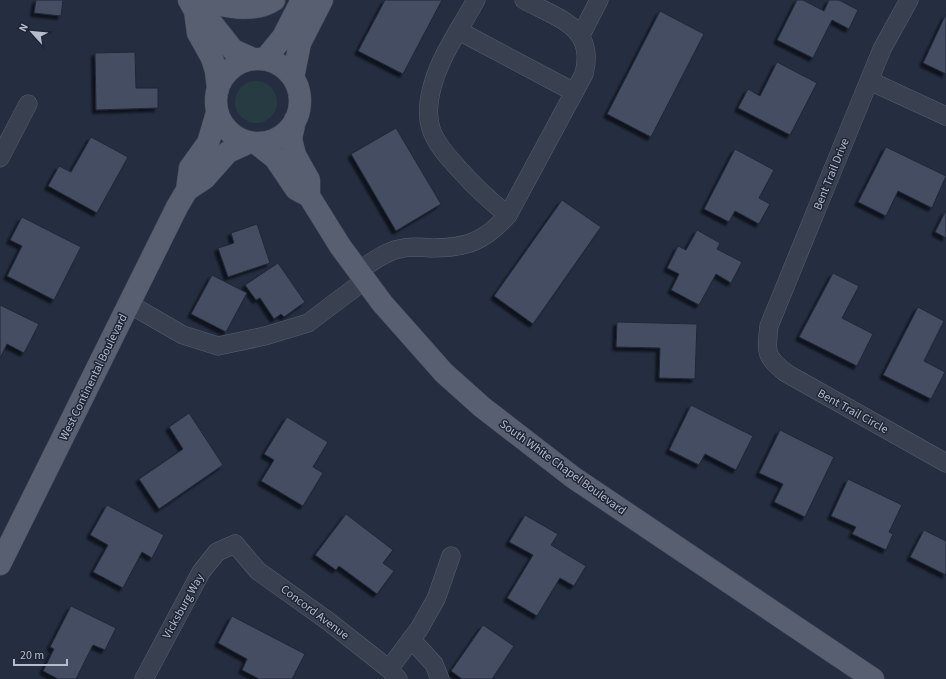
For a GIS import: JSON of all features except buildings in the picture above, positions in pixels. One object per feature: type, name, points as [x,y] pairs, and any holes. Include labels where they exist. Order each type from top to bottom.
[{"type":"main road","points":[[195,4],[243,8],[268,4],[274,0]]},
{"type":"main road","points":[[195,4],[233,50],[259,59],[276,63],[286,70],[293,78],[300,99],[295,120],[288,130],[278,138],[267,142],[253,142],[239,138],[229,132],[217,113],[216,97],[223,78],[231,69],[241,63],[259,59],[283,37],[302,0]]},
{"type":"main road","points":[[293,78],[300,43],[322,0]]},
{"type":"main road","points":[[195,4],[198,33],[212,58],[216,71],[218,89]]},
{"type":"main road","name":"West Continental Boulevard","points":[[0,564],[177,207],[187,190],[190,168],[208,143],[217,113]]},
{"type":"main road","name":"South White Chapel Boulevard","points":[[295,120],[291,139],[295,155],[309,180],[309,196]]},
{"type":"main road","name":"South White Chapel Boulevard","points":[[253,142],[275,158],[296,189],[309,196],[340,246],[362,276],[382,302],[444,373],[522,439],[574,478],[873,679]]},
{"type":"main road","name":"West Continental Boulevard","points":[[187,190],[205,178],[228,152],[253,142]]},
{"type":"street","points":[[476,0],[443,60],[433,84],[428,106],[430,125],[437,145],[479,192],[508,215]]},
{"type":"street","points":[[129,304],[183,335],[218,346],[265,336],[308,323],[387,253],[397,249],[412,247],[448,248],[465,246],[481,239],[496,228],[508,215],[584,74],[587,60],[586,46],[581,35],[570,25],[524,0]]},
{"type":"street","points":[[581,35],[599,0]]},
{"type":"street","name":"Bent Trail Drive","points":[[768,352],[766,347],[769,326],[882,49],[910,0]]},
{"type":"street","points":[[459,31],[574,92]]},
{"type":"street","points":[[870,81],[946,116]]},
{"type":"street","points":[[0,158],[28,104]]},
{"type":"street","name":"Bent Trail Circle","points":[[768,352],[770,360],[786,373],[946,463]]},
{"type":"street","name":"Concord Avenue","points":[[235,544],[258,571],[328,621],[393,674]]},
{"type":"street","name":"Vicksburg Way","points":[[144,679],[202,572],[217,552],[235,544]]},
{"type":"street","points":[[393,674],[411,639],[419,629],[436,598],[451,556]]},
{"type":"street","points":[[411,639],[434,664],[440,679]]},
{"type":"green space","points":[[252,81],[260,81],[268,84],[274,90],[277,102],[274,114],[268,120],[260,123],[252,123],[244,120],[238,114],[235,106],[235,98],[238,90],[244,84]]}]
